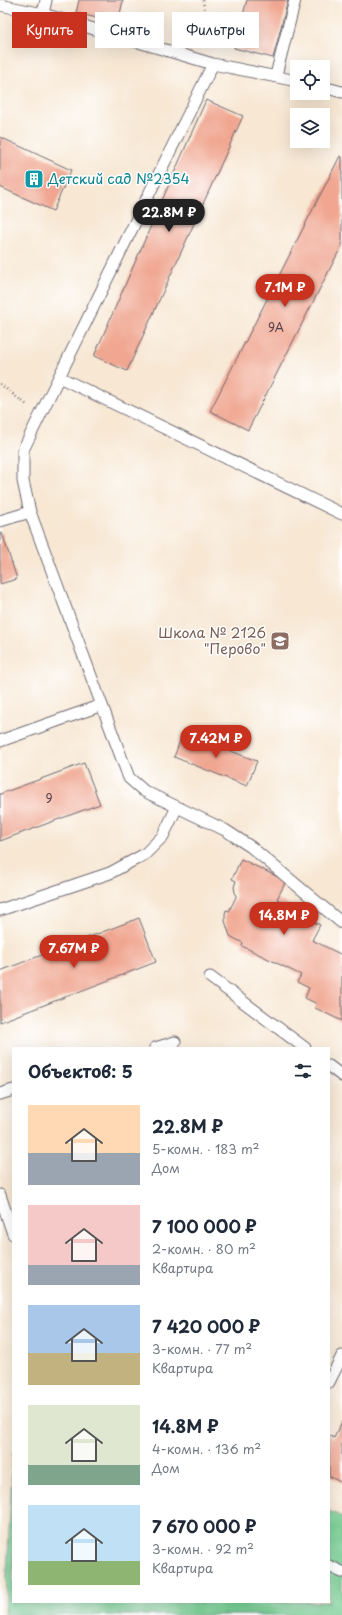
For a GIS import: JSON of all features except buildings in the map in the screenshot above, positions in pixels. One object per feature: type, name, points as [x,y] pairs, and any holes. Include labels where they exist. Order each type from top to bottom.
[{"type":"lane","points":[[43,12],[46,0]]},
{"type":"lane","points":[[276,76],[295,0]]},
{"type":"lane","points":[[0,5],[33,12]]},
{"type":"lane","points":[[87,27],[213,64],[290,79]]},
{"type":"lane","points":[[213,64],[23,450],[23,481],[30,512],[129,778],[144,791],[225,830],[251,847],[342,923]]},
{"type":"lane","points":[[330,89],[342,92]]},
{"type":"lane","points":[[59,377],[342,514]]},
{"type":"lane","points":[[0,521],[30,512]]},
{"type":"lane","points":[[0,741],[102,705]]},
{"type":"lane","points":[[0,910],[110,873],[146,854],[163,836],[177,807]]},
{"type":"lane","points":[[210,977],[304,1047]]},
{"type":"lane","points":[[158,1047],[175,1042]]},
{"type":"lane","points":[[330,1067],[342,1076]]},
{"type":"lane","points":[[0,1094],[12,1090]]},
{"type":"lane","points":[[0,1195],[12,1231]]},
{"type":"lane","points":[[330,1380],[342,1356]]},
{"type":"lane","points":[[330,1566],[342,1572]]},
{"type":"path","points":[[203,0],[213,64]]},
{"type":"path","points":[[0,384],[40,416]]},
{"type":"green space","points":[[12,1473],[12,1603],[330,1603],[330,1511],[342,1517],[342,1615],[5,1615]]},
{"type":"place","name":"Детский сад №2354","points":[[34,179]]},
{"type":"place","name":"Школа № 2126 \"Перово\"","points":[[280,641]]}]
